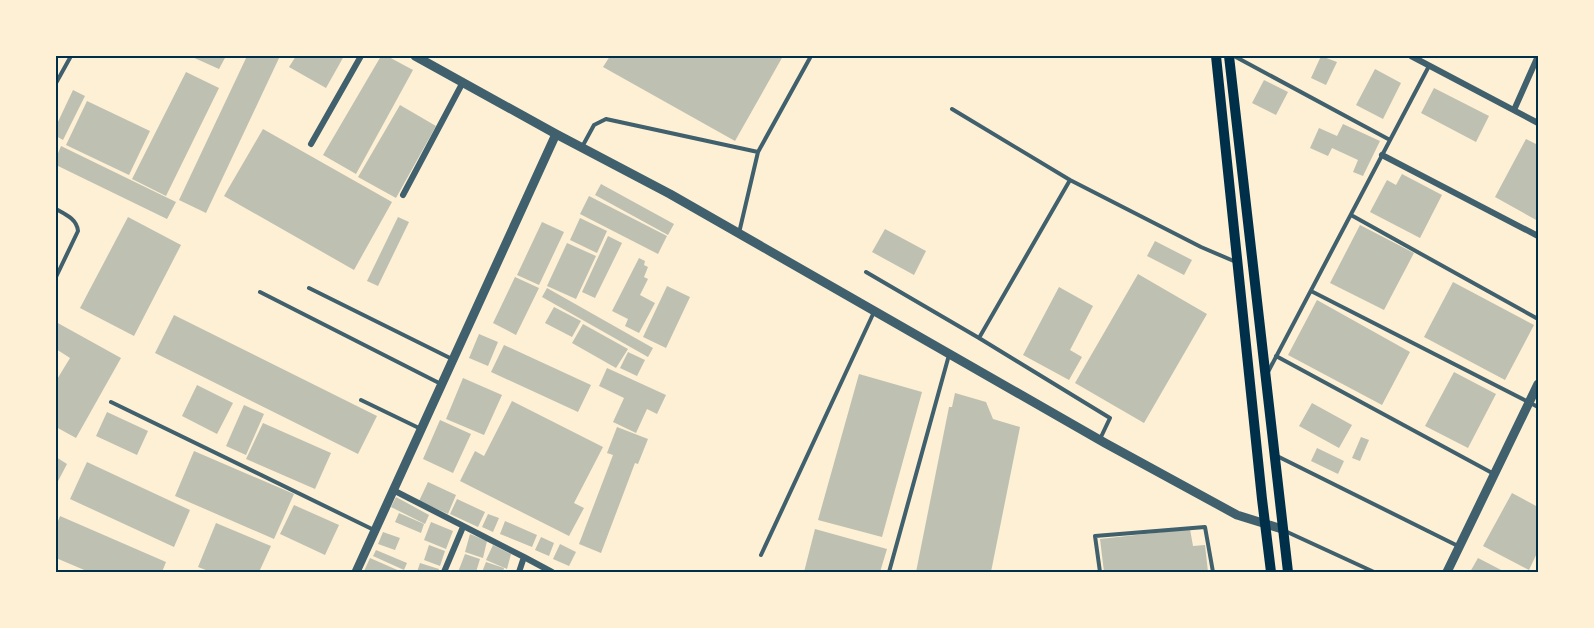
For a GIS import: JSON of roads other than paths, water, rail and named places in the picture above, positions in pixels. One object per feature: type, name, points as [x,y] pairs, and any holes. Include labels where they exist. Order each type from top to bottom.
[{"type":"main road","points":[[1216,56],[1271,573]]},
{"type":"main road","points":[[1232,56],[1288,573]]},
{"type":"main road","points":[[1262,499],[1279,505]]},
{"type":"street","points":[[312,144],[361,56]]},
{"type":"street","points":[[415,56],[430,59],[462,82],[670,194],[1099,440],[1237,515],[1282,529]]},
{"type":"street","points":[[1411,56],[1539,123]]},
{"type":"street","points":[[1514,110],[1539,56]]},
{"type":"street","points":[[403,195],[462,82]]},
{"type":"street","points":[[356,573],[556,134]]},
{"type":"street","points":[[1382,155],[1539,236]]},
{"type":"street","points":[[1447,573],[1539,384]]},
{"type":"street","points":[[393,490],[552,573]]},
{"type":"street","points":[[444,573],[463,526]]},
{"type":"street","points":[[519,573],[524,557]]},
{"type":"lane","points":[[56,83],[71,56]]},
{"type":"lane","points":[[739,234],[758,152],[811,56]]},
{"type":"lane","points":[[1232,56],[1390,140]]},
{"type":"lane","points":[[1265,377],[1429,65]]},
{"type":"lane","points":[[952,109],[1070,180],[1201,247],[1237,262]]},
{"type":"lane","points":[[581,147],[594,124],[606,119],[758,152]]},
{"type":"lane","points":[[980,338],[1070,180]]},
{"type":"lane","points":[[56,209],[75,221],[78,227],[56,277]]},
{"type":"lane","points":[[1350,215],[1539,319]]},
{"type":"lane","points":[[866,272],[980,338],[1110,418],[1099,440]]},
{"type":"lane","points":[[309,288],[452,359]]},
{"type":"lane","points":[[1311,291],[1539,407]]},
{"type":"lane","points":[[260,292],[442,385]]},
{"type":"lane","points":[[761,555],[874,311]]},
{"type":"lane","points":[[889,573],[949,354]]},
{"type":"lane","points":[[1276,356],[1494,474]]},
{"type":"lane","points":[[361,400],[421,429]]},
{"type":"lane","points":[[111,402],[375,531]]},
{"type":"lane","points":[[1274,455],[1459,547]]},
{"type":"lane","points":[[1100,573],[1095,537],[1205,526],[1213,573]]},
{"type":"lane","points":[[1282,529],[1374,573]]}]
